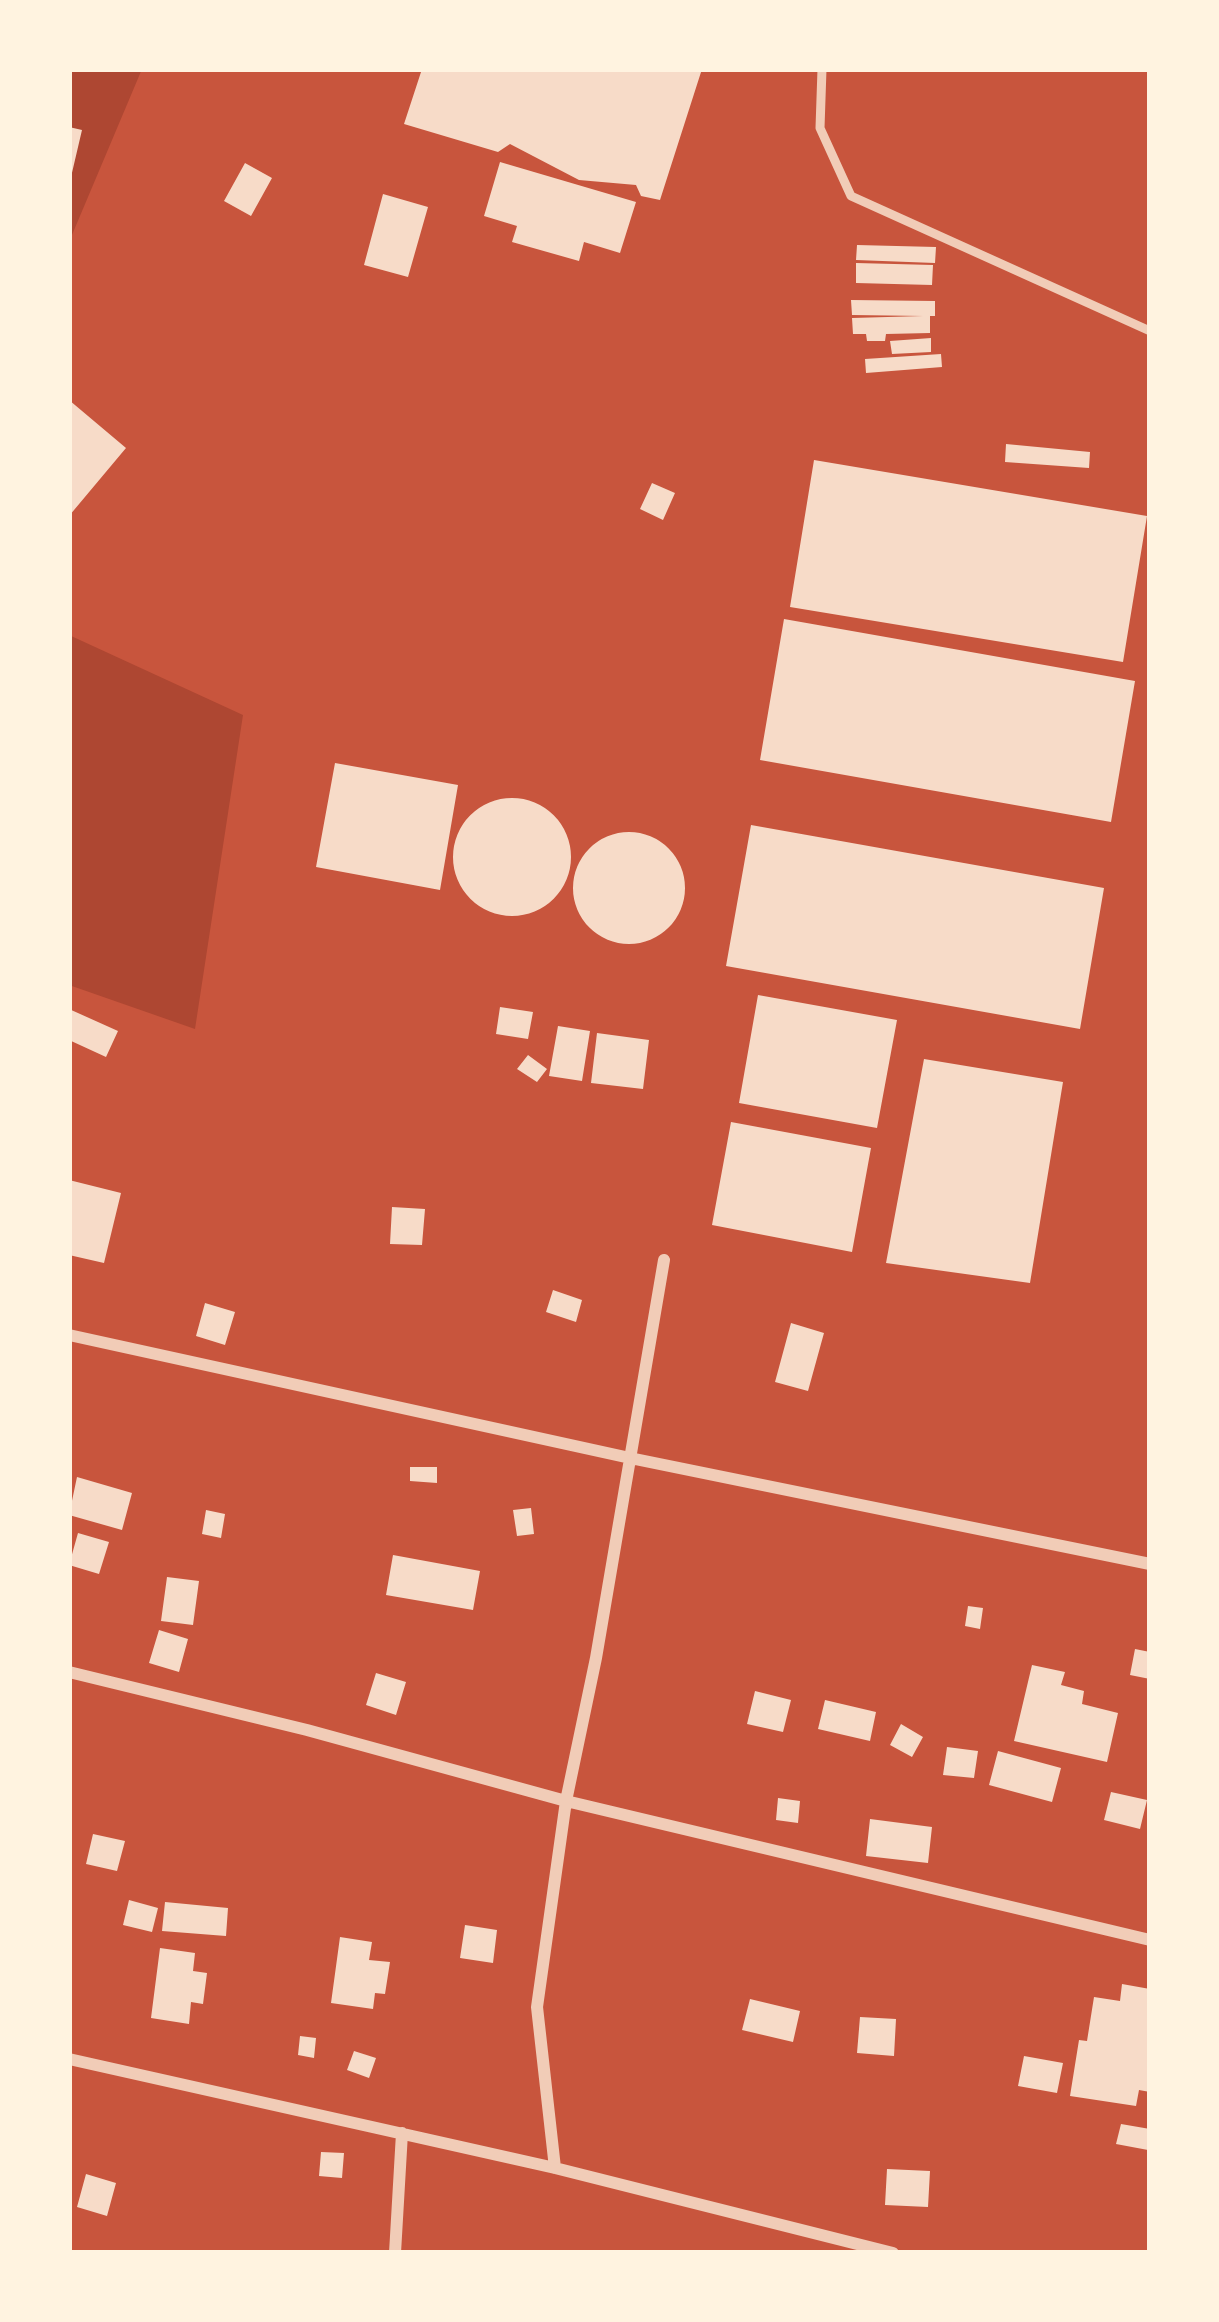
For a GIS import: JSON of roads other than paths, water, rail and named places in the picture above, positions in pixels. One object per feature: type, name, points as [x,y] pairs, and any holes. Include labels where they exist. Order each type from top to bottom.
[{"type":"street","points":[[555,2168],[537,2007],[566,1801],[596,1658],[664,1260]]},
{"type":"street","points":[[69,1335],[630,1458],[1150,1564]]},
{"type":"street","points":[[69,1672],[307,1730],[566,1801],[1150,1940]]},
{"type":"street","points":[[69,2059],[555,2168],[893,2253]]},
{"type":"street","points":[[394,2253],[402,2133]]},
{"type":"lane","points":[[822,69],[820,128],[851,196],[1150,331]]}]
